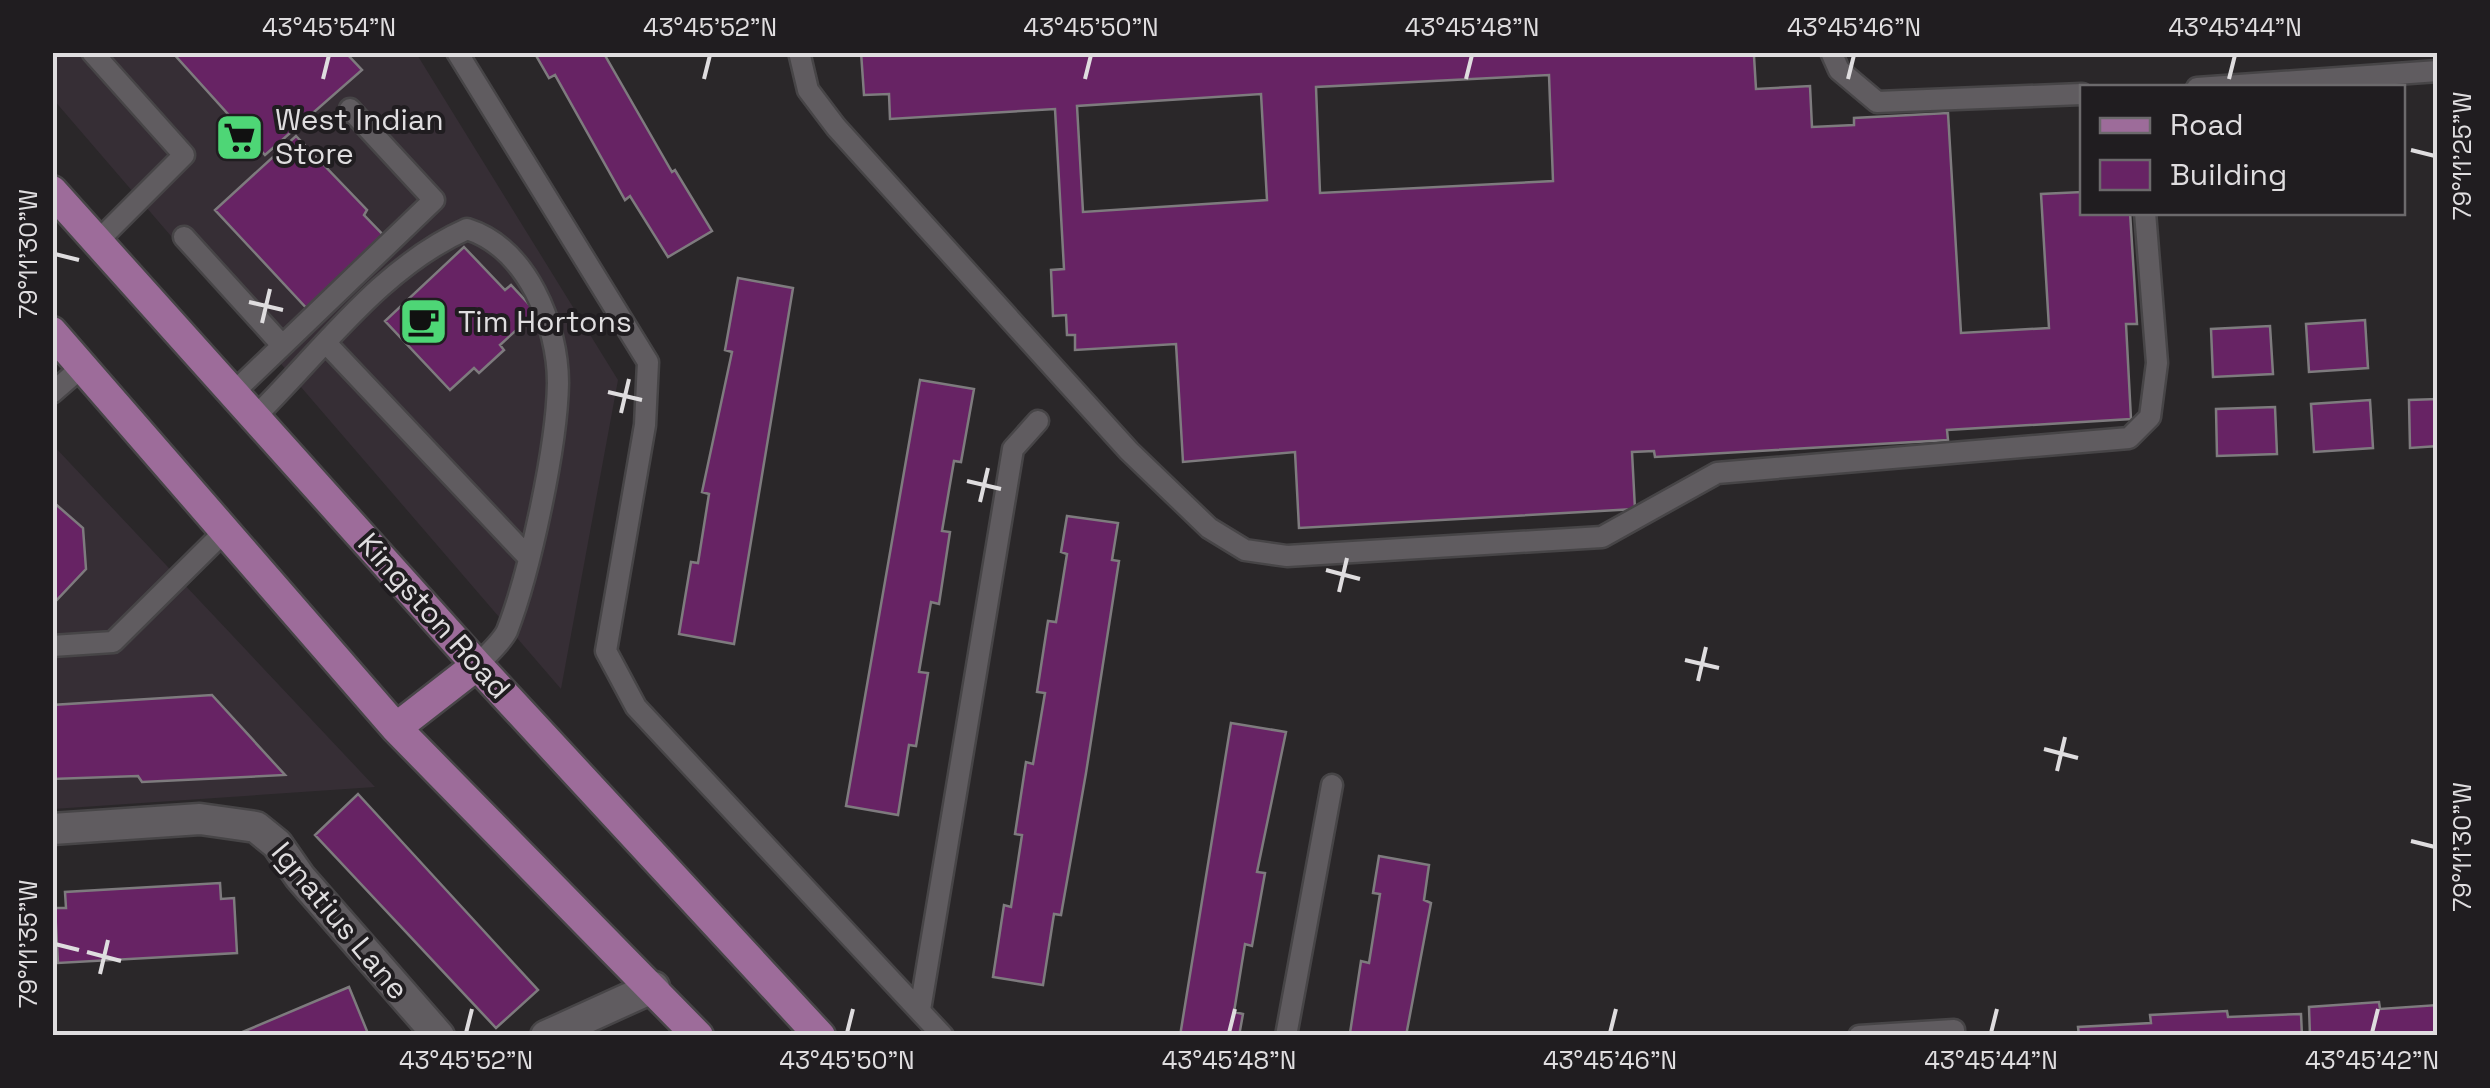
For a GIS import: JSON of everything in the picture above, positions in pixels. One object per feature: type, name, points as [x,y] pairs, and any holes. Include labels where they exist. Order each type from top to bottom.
[{"type":"main road","name":"Kingston Road","points":[[52,190],[477,666],[820,1036]]},
{"type":"main road","points":[[52,332],[396,728],[698,1035]]},
{"type":"main road","points":[[396,728],[477,666]]},
{"type":"street","name":"Ignatius Lane","points":[[52,828],[200,819],[256,827],[278,844],[300,877],[439,1036]]},
{"type":"street","points":[[546,1036],[654,986]]},
{"type":"lane","points":[[92,52],[184,155],[98,241]]},
{"type":"lane","points":[[457,52],[648,362],[646,425],[606,651],[636,707],[943,1036]]},
{"type":"lane","points":[[798,52],[808,90],[836,127],[1129,452],[1209,528],[1245,550],[1287,556],[1602,538],[1716,472],[2129,438],[2150,417],[2157,362],[2146,215]]},
{"type":"lane","points":[[1832,52],[1839,70],[1878,102],[2080,94]]},
{"type":"lane","points":[[2240,85],[2438,71]]},
{"type":"lane","points":[[234,393],[434,200],[350,108]]},
{"type":"lane","points":[[255,417],[369,297],[455,234],[467,229],[490,236],[514,260],[548,316],[558,383],[542,500],[506,634],[477,666]]},
{"type":"lane","points":[[184,237],[281,344]]},
{"type":"lane","points":[[326,343],[527,556]]},
{"type":"lane","points":[[52,394],[82,366]]},
{"type":"lane","points":[[920,1010],[1013,449],[1038,421]]},
{"type":"lane","points":[[52,646],[113,642],[225,532]]},
{"type":"lane","points":[[1286,1036],[1332,786]]},
{"type":"lane","points":[[1859,1036],[1954,1030],[1954,1036]]},
{"type":"shaded area","points":[[52,53],[416,53],[618,380],[561,689],[53,99]]},
{"type":"shaded area","points":[[53,445],[375,787],[53,809]]},
{"type":"building","points":[[172,52],[345,52],[362,70],[265,155]]},
{"type":"building","points":[[534,52],[603,52],[672,172],[675,170],[712,231],[668,257],[630,196],[625,200],[555,75],[549,78]]},
{"type":"building","points":[[861,52],[1763,52],[1754,56],[1756,89],[1810,86],[1812,127],[1854,125],[1854,118],[1948,113],[1961,333],[2049,328],[2041,194],[2080,192],[2080,215],[2130,215],[2137,324],[2126,324],[2131,419],[1947,430],[1948,440],[1655,457],[1654,451],[1632,452],[1635,509],[1299,528],[1295,452],[1183,462],[1176,344],[1075,350],[1075,335],[1067,335],[1066,315],[1053,316],[1051,270],[1064,269],[1055,109],[890,119],[889,94],[864,95]],"holes":[[[1549,75],[1553,181],[1320,193],[1316,87]],[[1261,94],[1267,200],[1083,212],[1077,106]]]},
{"type":"building","points":[[296,136],[367,210],[364,215],[389,241],[311,313],[215,210]]},
{"type":"building","points":[[464,247],[505,290],[511,285],[536,312],[500,345],[504,350],[479,373],[474,368],[450,390],[385,321]]},
{"type":"building","points":[[738,278],[793,288],[734,644],[679,634],[691,562],[698,563],[709,494],[702,492],[732,352],[725,350]]},
{"type":"building","points":[[2365,320],[2368,368],[2309,372],[2306,324]]},
{"type":"building","points":[[2270,326],[2273,374],[2213,377],[2211,329]]},
{"type":"building","points":[[920,380],[974,389],[961,462],[954,461],[942,531],[950,532],[939,604],[931,602],[919,672],[928,673],[916,746],[909,745],[898,815],[846,806]]},
{"type":"building","points":[[2438,399],[2438,446],[2410,448],[2409,400]]},
{"type":"building","points":[[2370,400],[2373,448],[2314,452],[2311,404]]},
{"type":"building","points":[[2275,407],[2277,454],[2217,456],[2216,409]]},
{"type":"building","points":[[52,501],[83,528],[86,569],[52,605]]},
{"type":"building","points":[[1067,516],[1118,523],[1112,560],[1119,561],[1061,915],[1054,914],[1043,985],[993,977],[1004,905],[1011,907],[1022,835],[1015,834],[1026,762],[1033,764],[1045,693],[1037,692],[1048,621],[1056,622],[1067,554],[1061,552]]},
{"type":"building","points":[[212,695],[285,775],[142,782],[138,776],[52,779],[52,705]]},
{"type":"building","points":[[1231,723],[1286,732],[1257,872],[1265,873],[1252,946],[1245,944],[1234,1012],[1243,1014],[1239,1036],[1180,1036]]},
{"type":"building","points":[[358,794],[538,990],[496,1028],[315,835]]},
{"type":"building","points":[[1379,856],[1429,865],[1424,900],[1431,903],[1406,1036],[1350,1033],[1361,961],[1369,963],[1380,894],[1373,893]]},
{"type":"building","points":[[220,883],[221,899],[234,898],[237,953],[58,963],[55,908],[66,908],[65,892]]},
{"type":"building","points":[[349,987],[369,1036],[233,1036]]},
{"type":"building","points":[[2379,1002],[2380,1009],[2438,1005],[2438,1036],[2310,1036],[2309,1007]]},
{"type":"building","points":[[2227,1011],[2228,1017],[2301,1014],[2302,1036],[2079,1036],[2078,1027],[2151,1023],[2150,1015]]},
{"type":"place","name":"West Indian Store","points":[[240,137]]},
{"type":"place","name":"Tim Hortons","points":[[423,322]]}]
